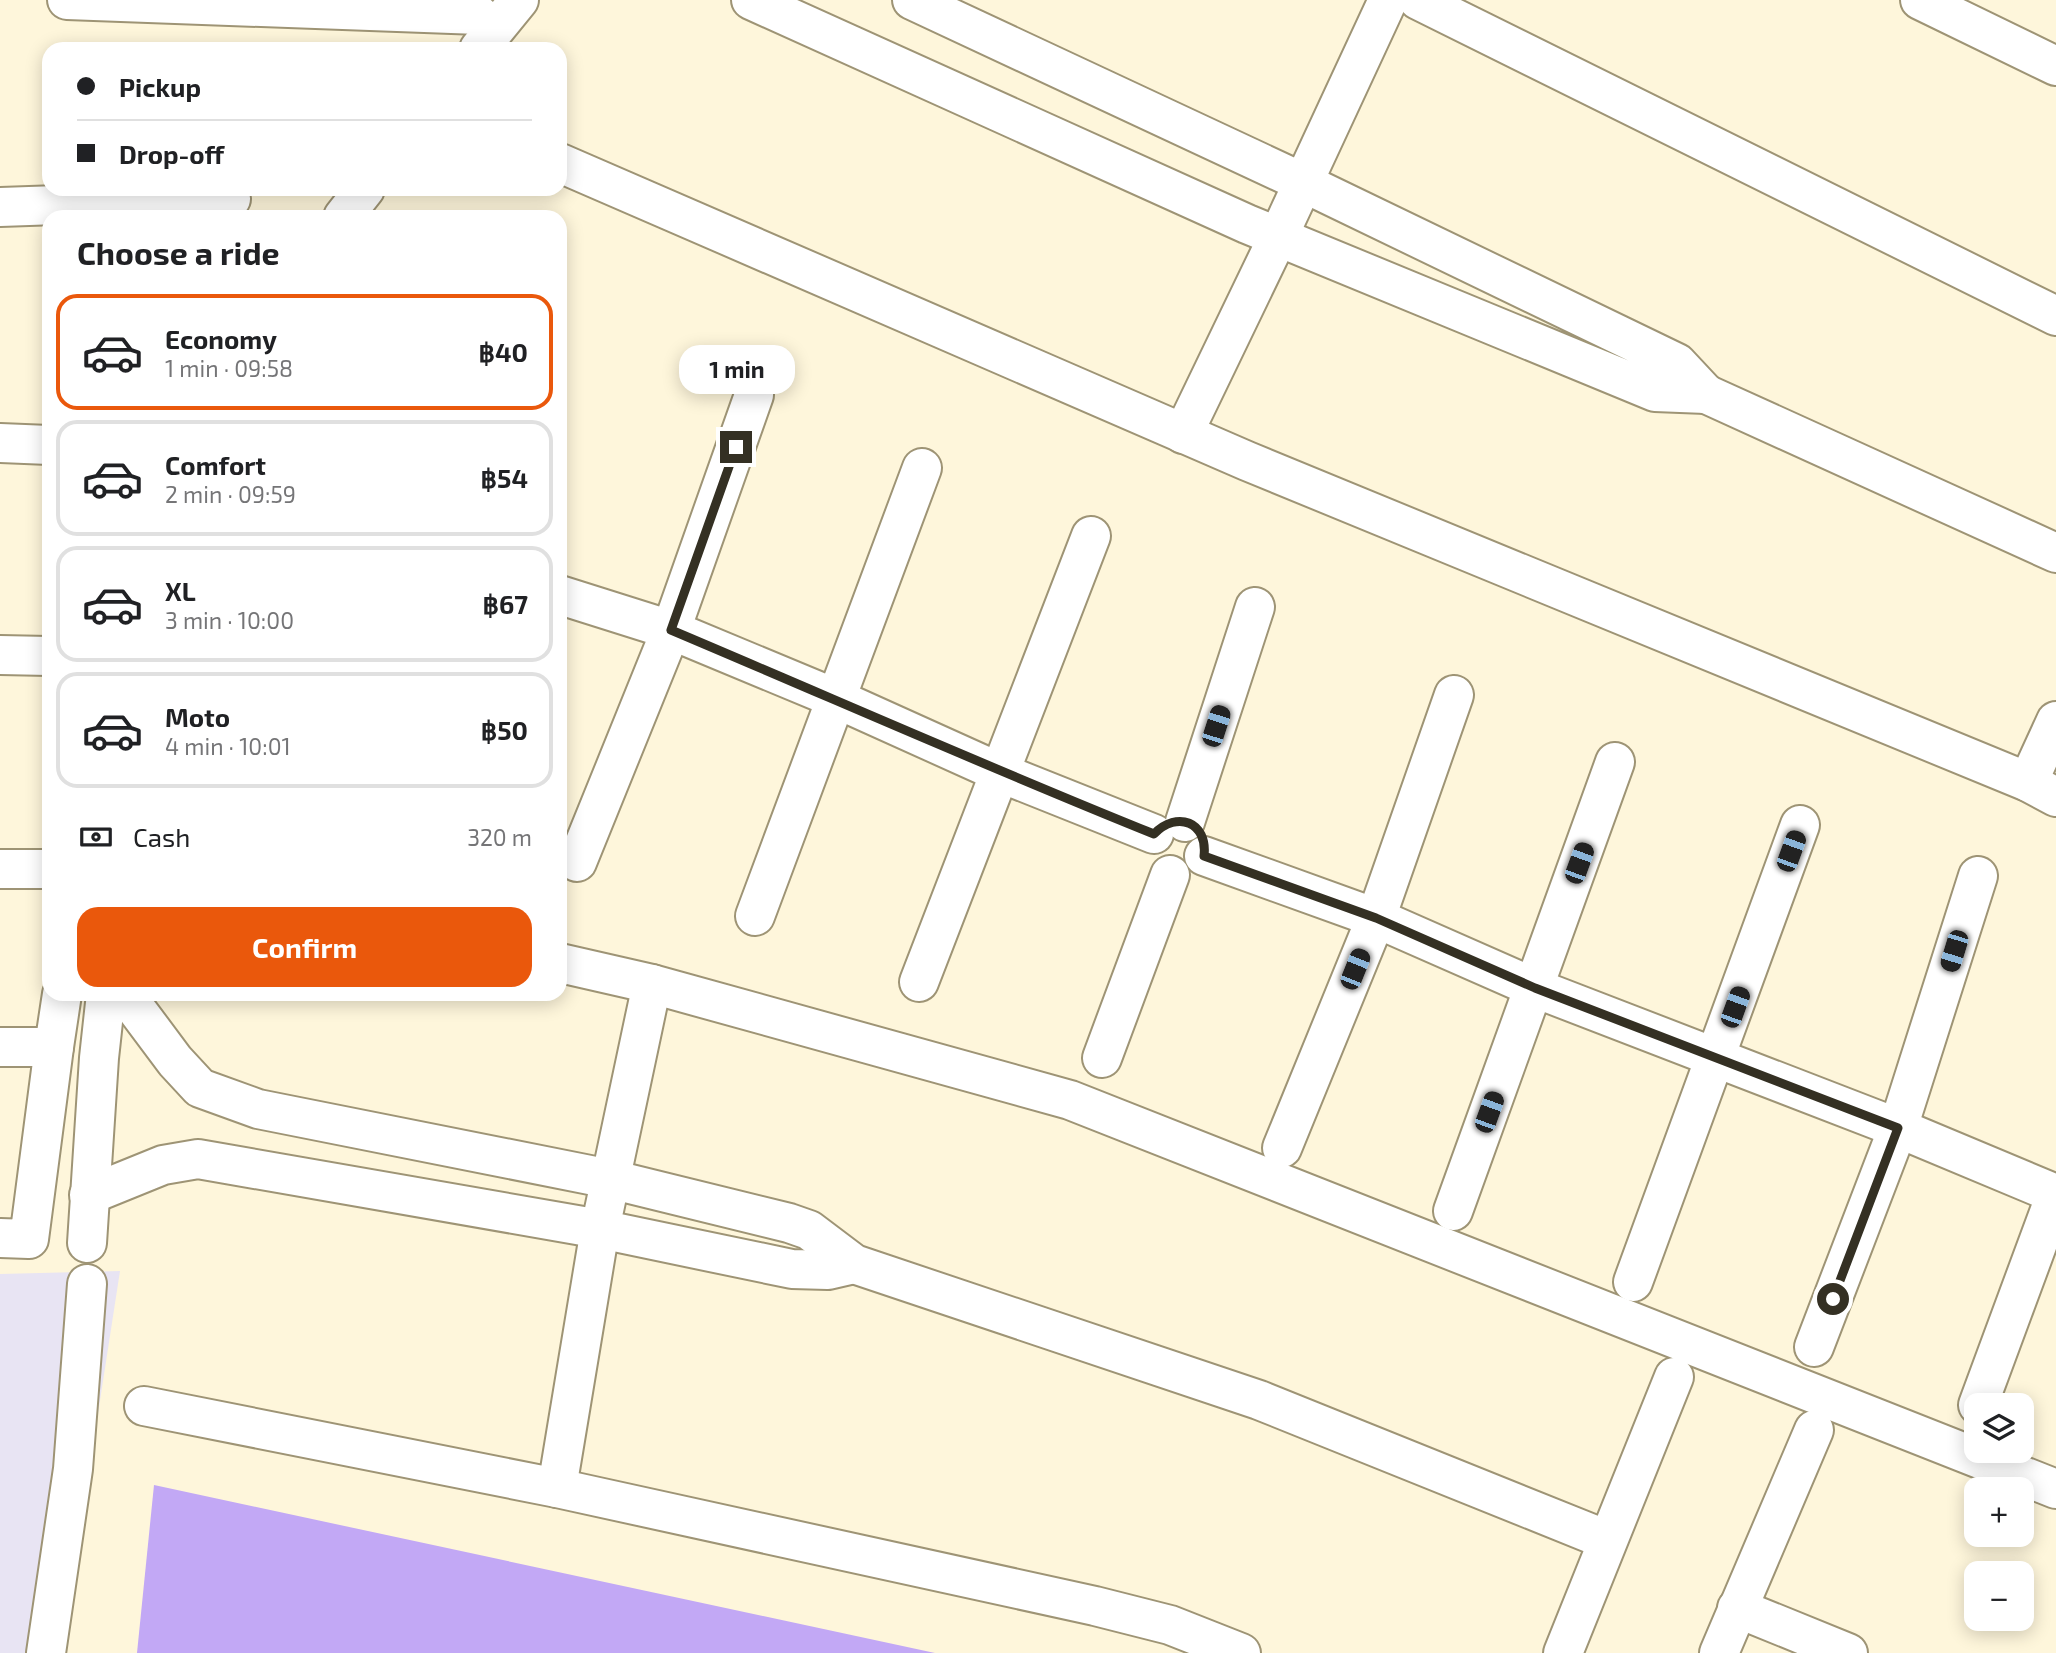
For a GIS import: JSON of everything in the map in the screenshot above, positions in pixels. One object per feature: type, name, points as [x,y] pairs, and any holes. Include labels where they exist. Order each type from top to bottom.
[{"type":"street","points":[[67,0],[389,6],[479,32],[519,0]]},
{"type":"street","points":[[751,0],[1278,237],[1654,392],[1706,394],[2056,553]]},
{"type":"street","points":[[912,0],[1304,183],[1677,363],[1706,394]]},
{"type":"street","points":[[1183,434],[1304,183],[1388,0]]},
{"type":"street","points":[[1418,0],[2056,316]]},
{"type":"street","points":[[1920,0],[1962,9],[2056,66]]},
{"type":"street","points":[[567,166],[1183,434],[2042,790],[2056,721]]},
{"type":"street","points":[[348,210],[359,196]]},
{"type":"street","points":[[0,207],[232,200]]},
{"type":"street","points":[[577,862],[671,630],[754,395]]},
{"type":"street","points":[[0,443],[42,445]]},
{"type":"street","points":[[755,916],[922,468]]},
{"type":"street","points":[[919,982],[1091,536]]},
{"type":"street","points":[[567,597],[671,630],[837,699],[1001,772],[1170,828],[1195,827],[1206,846],[1204,856],[1200,866],[1181,876],[1170,875],[1159,869],[1152,858],[1150,846],[1170,828],[1255,607]]},
{"type":"street","points":[[0,655],[42,656]]},
{"type":"street","points":[[1282,1148],[1376,918],[1454,695]]},
{"type":"street","points":[[1453,1211],[1615,762]]},
{"type":"street","points":[[1633,1282],[1800,825]]},
{"type":"street","points":[[1204,856],[1376,918],[1535,988],[1898,1128],[2056,1194],[1982,1393]]},
{"type":"street","points":[[0,869],[42,869]]},
{"type":"street","points":[[1102,1058],[1170,875]]},
{"type":"street","points":[[1814,1348],[1898,1128],[1978,876]]},
{"type":"street","points":[[567,965],[652,984],[1070,1100],[2056,1489]]},
{"type":"street","points":[[557,1488],[600,1229],[652,984]]},
{"type":"street","points":[[0,1238],[29,1239],[61,1001]]},
{"type":"street","points":[[87,1242],[105,1001]]},
{"type":"street","points":[[130,1001],[175,1061],[200,1088],[258,1110],[610,1179],[789,1223],[809,1230],[855,1264],[1259,1400],[1607,1541]]},
{"type":"street","points":[[0,1047],[54,1047]]},
{"type":"street","points":[[89,1195],[163,1165],[198,1158],[600,1229],[792,1269],[828,1270],[855,1264]]},
{"type":"street","points":[[46,1653],[73,1469],[87,1284]]},
{"type":"street","points":[[1563,1653],[1674,1377]]},
{"type":"street","points":[[144,1406],[557,1488],[1095,1606],[1170,1625],[1241,1653]]},
{"type":"street","points":[[1719,1653],[1814,1430]]},
{"type":"street","points":[[1737,1608],[1848,1653]]},
{"type":"shaded area","points":[[120,1271],[61,1653],[0,1653],[0,1274]]},
{"type":"shaded area","points":[[154,1485],[935,1653],[137,1653]]},
{"type":"route","points":[[736,447],[671,630],[837,699],[1001,772],[1154,834],[1162,825],[1173,821],[1185,822],[1195,827],[1202,835],[1206,846],[1204,856],[1376,918],[1535,988],[1898,1128],[1833,1299]]}]
